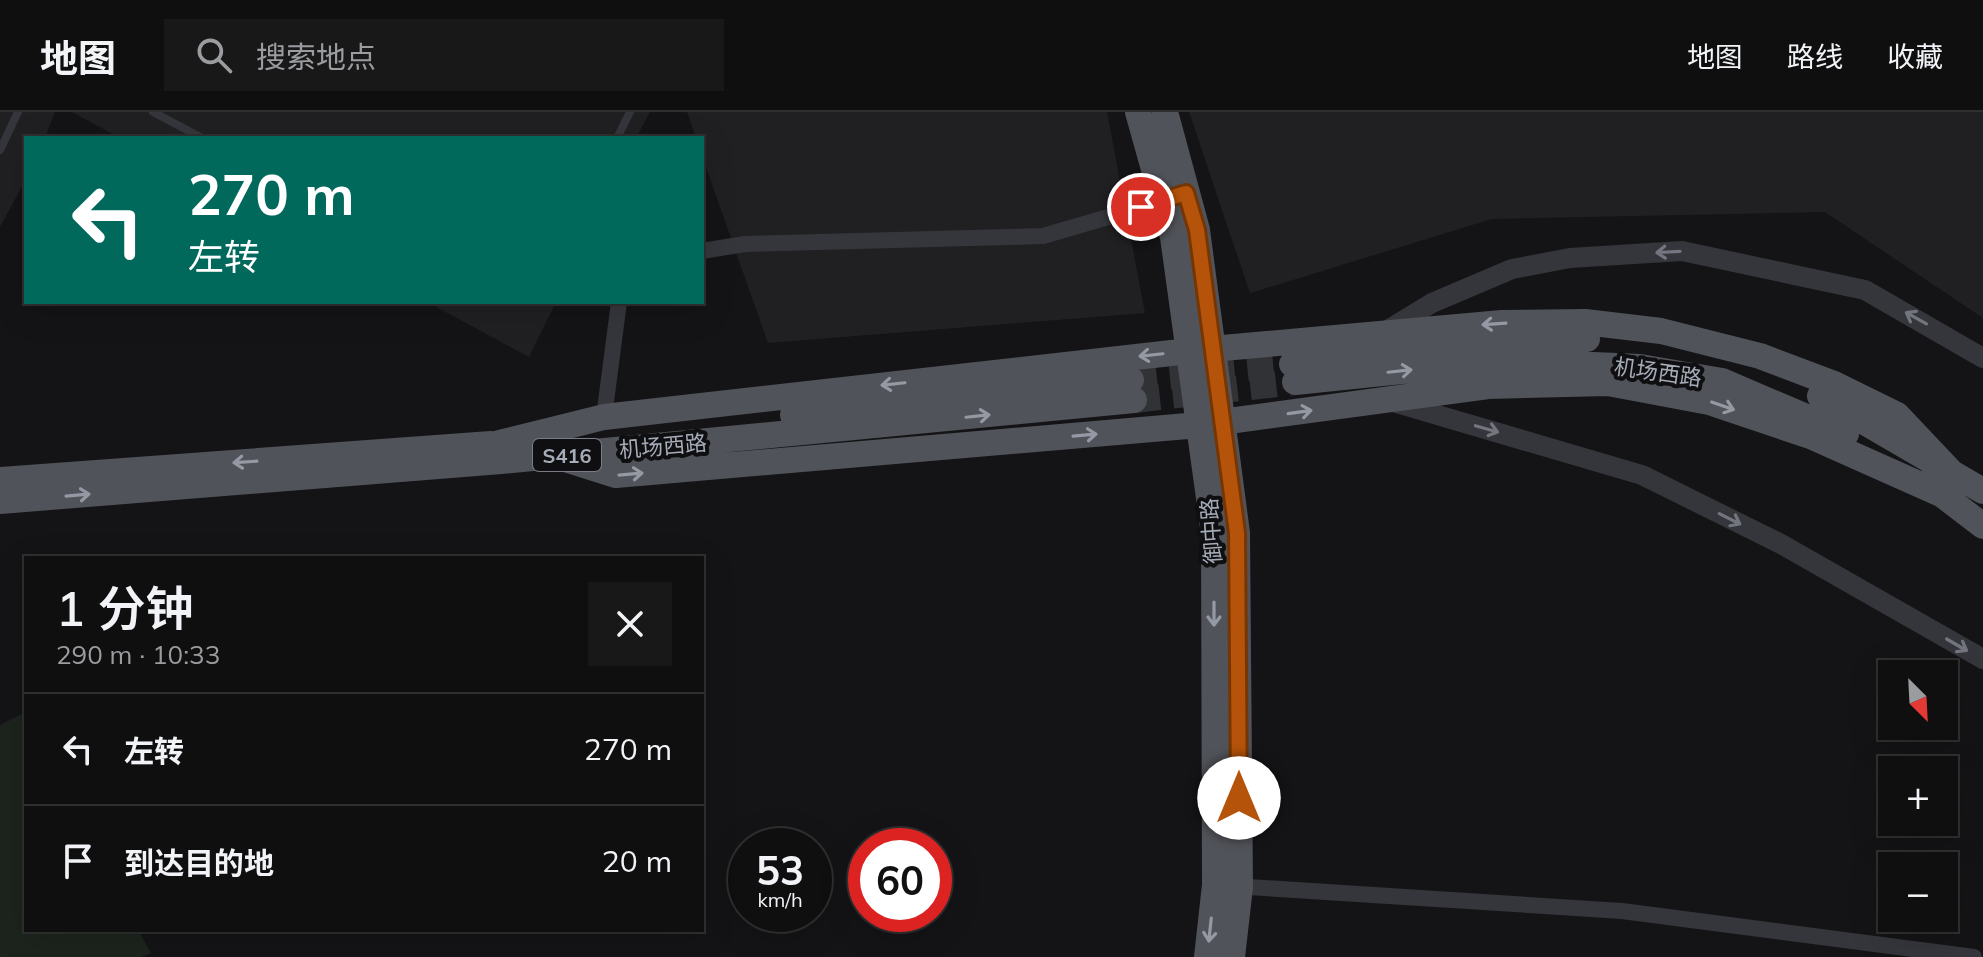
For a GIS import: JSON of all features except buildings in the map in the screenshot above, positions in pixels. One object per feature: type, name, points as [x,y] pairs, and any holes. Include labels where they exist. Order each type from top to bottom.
[{"type":"main road","name":"御中路","points":[[1138,112],[1175,197],[1197,230],[1201,350],[1211,424],[1237,533],[1227,886],[1232,957]]},
{"type":"main road","name":"御中路","points":[[1165,112],[1175,197]]},
{"type":"main road","points":[[499,443],[604,417],[1201,350],[1502,323],[1585,322],[1675,334],[1760,356],[1834,384],[1897,415],[1946,483]]},
{"type":"main road","name":"机场西路","points":[[1293,373],[1499,361],[1640,367],[1722,381],[1804,413],[1946,483],[1983,526]]},
{"type":"main road","points":[[556,456],[616,475],[1211,424],[1488,386],[1608,383],[1709,402],[1946,483],[1983,491]]},
{"type":"main road","name":"机场西路","points":[[0,501],[556,456],[1133,390],[499,443]]},
{"type":"main road","name":"S416","points":[[0,480],[499,443]]},
{"type":"main road","name":"御中路","points":[[1207,957],[1227,886]]},
{"type":"street","points":[[704,251],[745,244],[1043,236],[1175,197]]},
{"type":"street","points":[[1383,333],[1432,303],[1512,269],[1570,258],[1682,251],[1865,290],[1983,358]]},
{"type":"street","points":[[604,417],[619,304]]},
{"type":"street","points":[[1385,400],[1642,475],[1781,544],[1983,659]]},
{"type":"street","points":[[1227,886],[1622,911],[1974,957]]},
{"type":"lane","points":[[0,150],[18,112]]},
{"type":"lane","points":[[153,112],[198,136]]},
{"type":"lane","points":[[618,136],[630,112]]},
{"type":"shaded area","points":[[0,112],[55,112],[46,136],[24,136],[24,183],[0,227]]},
{"type":"shaded area","points":[[72,112],[650,112],[637,136],[116,136]]},
{"type":"shaded area","points":[[687,112],[1107,112],[1145,313],[768,343],[704,162],[704,136],[695,136]]},
{"type":"shaded area","points":[[1189,112],[1983,112],[1983,318],[1825,212],[1492,219],[1250,293]]},
{"type":"shaded area","points":[[431,304],[555,304],[529,357]]},
{"type":"shaded area","points":[[24,713],[24,932],[139,932],[151,953],[141,957],[0,957],[0,725]]},
{"type":"tunnel","points":[[1131,380],[1292,364]]},
{"type":"tunnel","points":[[1134,400],[1295,382]]},
{"type":"route","points":[[1141,207],[1186,193],[1197,230],[1237,533],[1239,798]]}]
